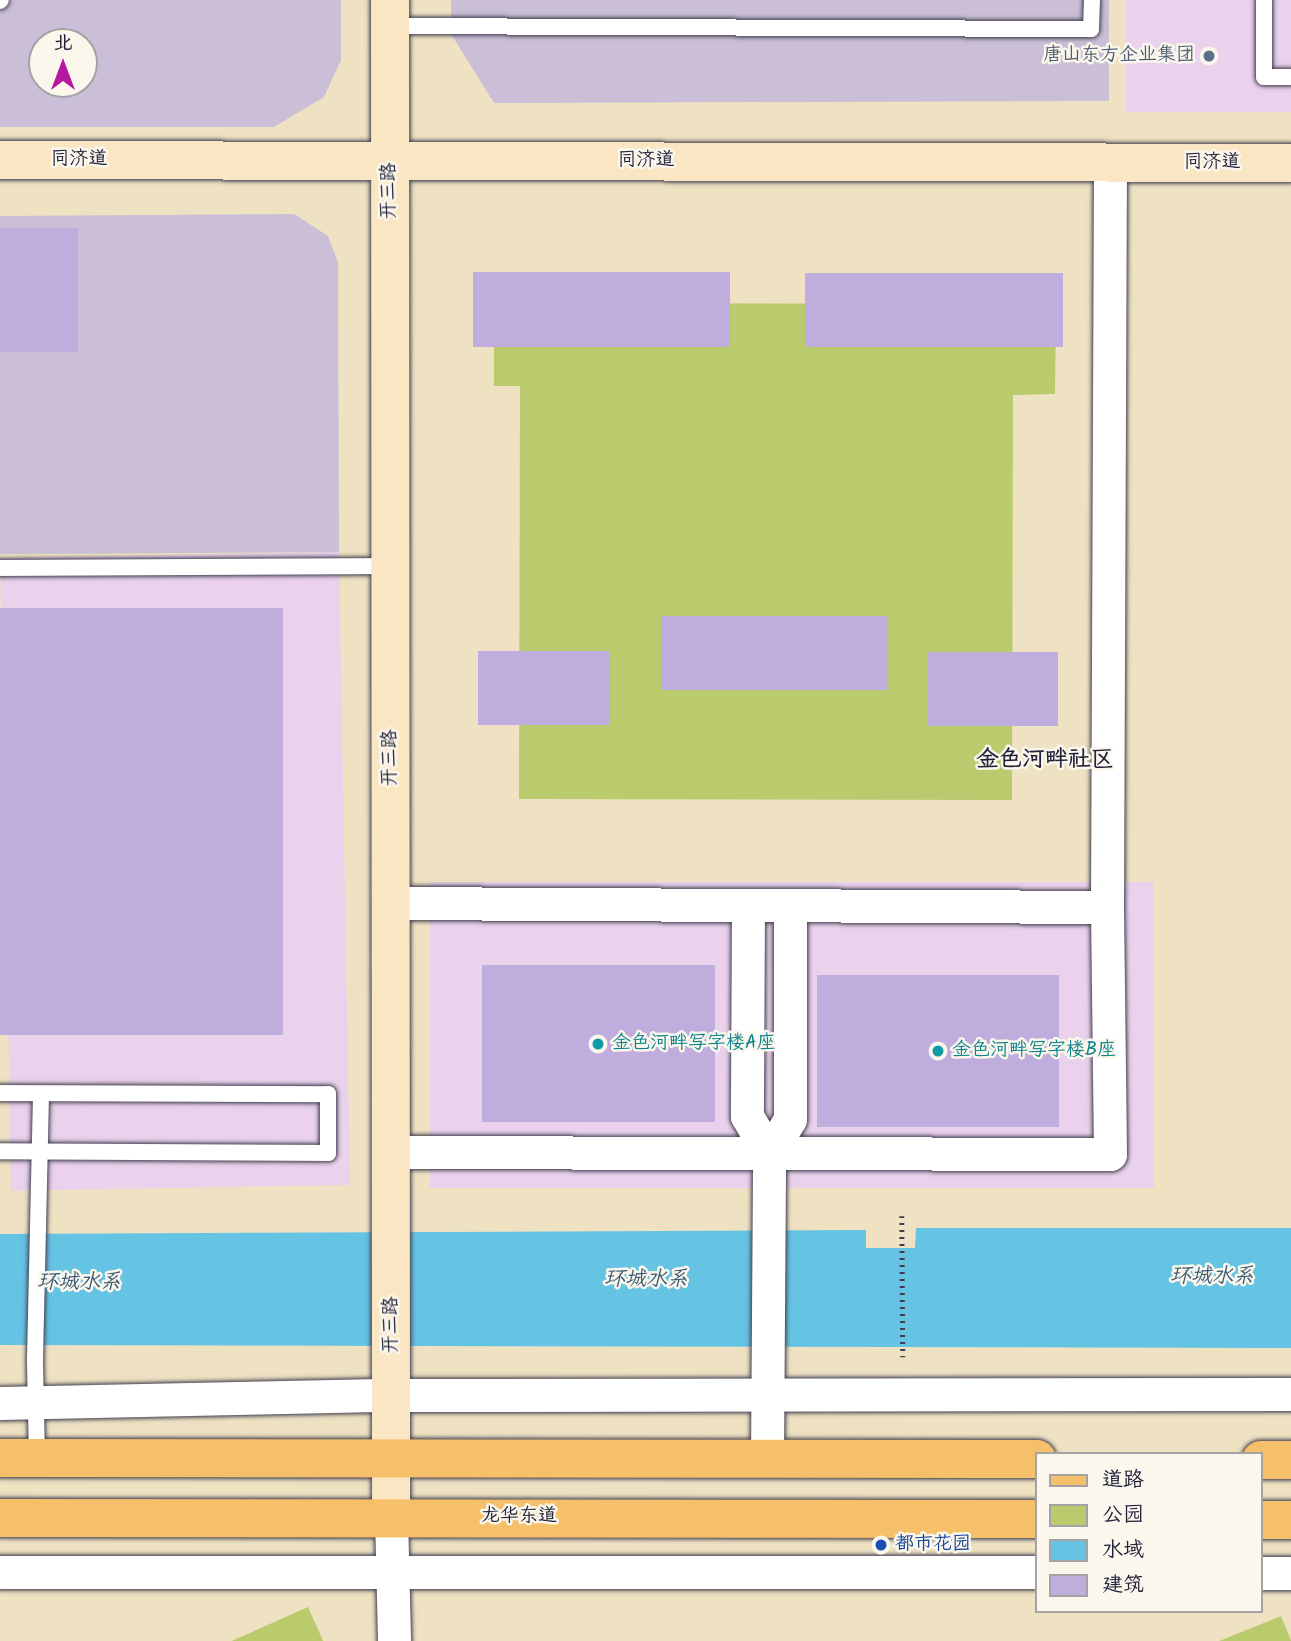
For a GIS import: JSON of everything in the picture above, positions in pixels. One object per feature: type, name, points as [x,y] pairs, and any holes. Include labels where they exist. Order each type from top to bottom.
[{"type":"main road","points":[[18,1458],[1036,1459]]},
{"type":"main road","points":[[1263,1460],[1291,1460]]},
{"type":"main road","name":"龙华东道","points":[[0,1518],[391,1516],[1036,1519]]},
{"type":"main road","points":[[1263,1520],[1291,1520]]},
{"type":"street","name":"开三路","points":[[390,13],[391,1516]]},
{"type":"street","name":"同济道","points":[[0,160],[1291,163]]},
{"type":"street","points":[[392,1152],[1110,1154],[1107,907],[1110,163]]},
{"type":"street","points":[[391,903],[1107,907]]},
{"type":"street","points":[[748,905],[747,1116],[769,1154],[767,1458]]},
{"type":"street","points":[[769,1154],[790,1119],[790,906]]},
{"type":"street","points":[[0,1403],[391,1395],[1291,1394]]},
{"type":"street","points":[[391,1516],[394,1641]]},
{"type":"street","points":[[0,1572],[393,1569],[1036,1572]]},
{"type":"street","points":[[1263,1573],[1291,1573]]},
{"type":"lane","points":[[390,13],[1091,29],[1092,0]]},
{"type":"lane","points":[[1264,0],[1264,77],[1291,77]]},
{"type":"lane","points":[[0,568],[391,566]]},
{"type":"lane","points":[[0,1093],[328,1094],[328,1153],[0,1151]]},
{"type":"lane","points":[[18,1458],[37,1403],[35,1359],[41,1094]]},
{"type":"path","points":[[902,1216],[903,1357]]},
{"type":"shaded area","points":[[0,0],[341,0],[341,60],[324,97],[274,127],[0,127]]},
{"type":"shaded area","points":[[451,0],[1109,0],[1109,101],[494,103],[451,34]]},
{"type":"shaded area","name":"唐山东方企业集团","points":[[1126,0],[1291,0],[1291,112],[1126,112]]},
{"type":"shaded area","points":[[294,214],[328,236],[338,262],[339,552],[0,554],[0,216]]},
{"type":"shaded area","points":[[339,552],[350,1185],[11,1191],[0,558]]},
{"type":"shaded area","points":[[430,882],[1154,882],[1154,1188],[430,1188]]},
{"type":"green space","points":[[494,303],[1056,304],[1055,394],[1013,395],[1012,800],[519,799],[520,386],[494,386]]},
{"type":"green space","points":[[308,1607],[323,1641],[232,1641]]},
{"type":"green space","points":[[1281,1616],[1291,1641],[1219,1641]]},
{"type":"water","name":"环城水系","points":[[916,1228],[1291,1228],[1291,1348],[0,1345],[0,1234],[866,1230],[866,1248],[915,1248]]},
{"type":"building","points":[[0,228],[78,228],[78,352],[0,352]]},
{"type":"building","points":[[473,272],[730,272],[730,347],[473,347]]},
{"type":"building","points":[[805,273],[1063,273],[1063,347],[805,347]]},
{"type":"building","points":[[0,608],[283,608],[283,1035],[0,1035]]},
{"type":"building","points":[[661,616],[887,616],[887,690],[661,690]]},
{"type":"building","points":[[478,651],[610,651],[610,725],[478,725]]},
{"type":"building","points":[[927,652],[1058,652],[1058,726],[927,726]]},
{"type":"building","name":"金色河畔写字楼A座","points":[[482,965],[715,965],[715,1122],[482,1122]]},
{"type":"building","name":"金色河畔写字楼B座","points":[[817,975],[1059,975],[1059,1127],[817,1127]]},
{"type":"place","name":"唐山东方企业集团","points":[[1209,56]]},
{"type":"place","name":"金色河畔写字楼A座","points":[[598,1044]]},
{"type":"place","name":"金色河畔写字楼B座","points":[[938,1051]]},
{"type":"place","name":"都市花园","points":[[881,1545]]},
{"type":"district","name":"金色河畔社区","points":[[1045,760]]}]
